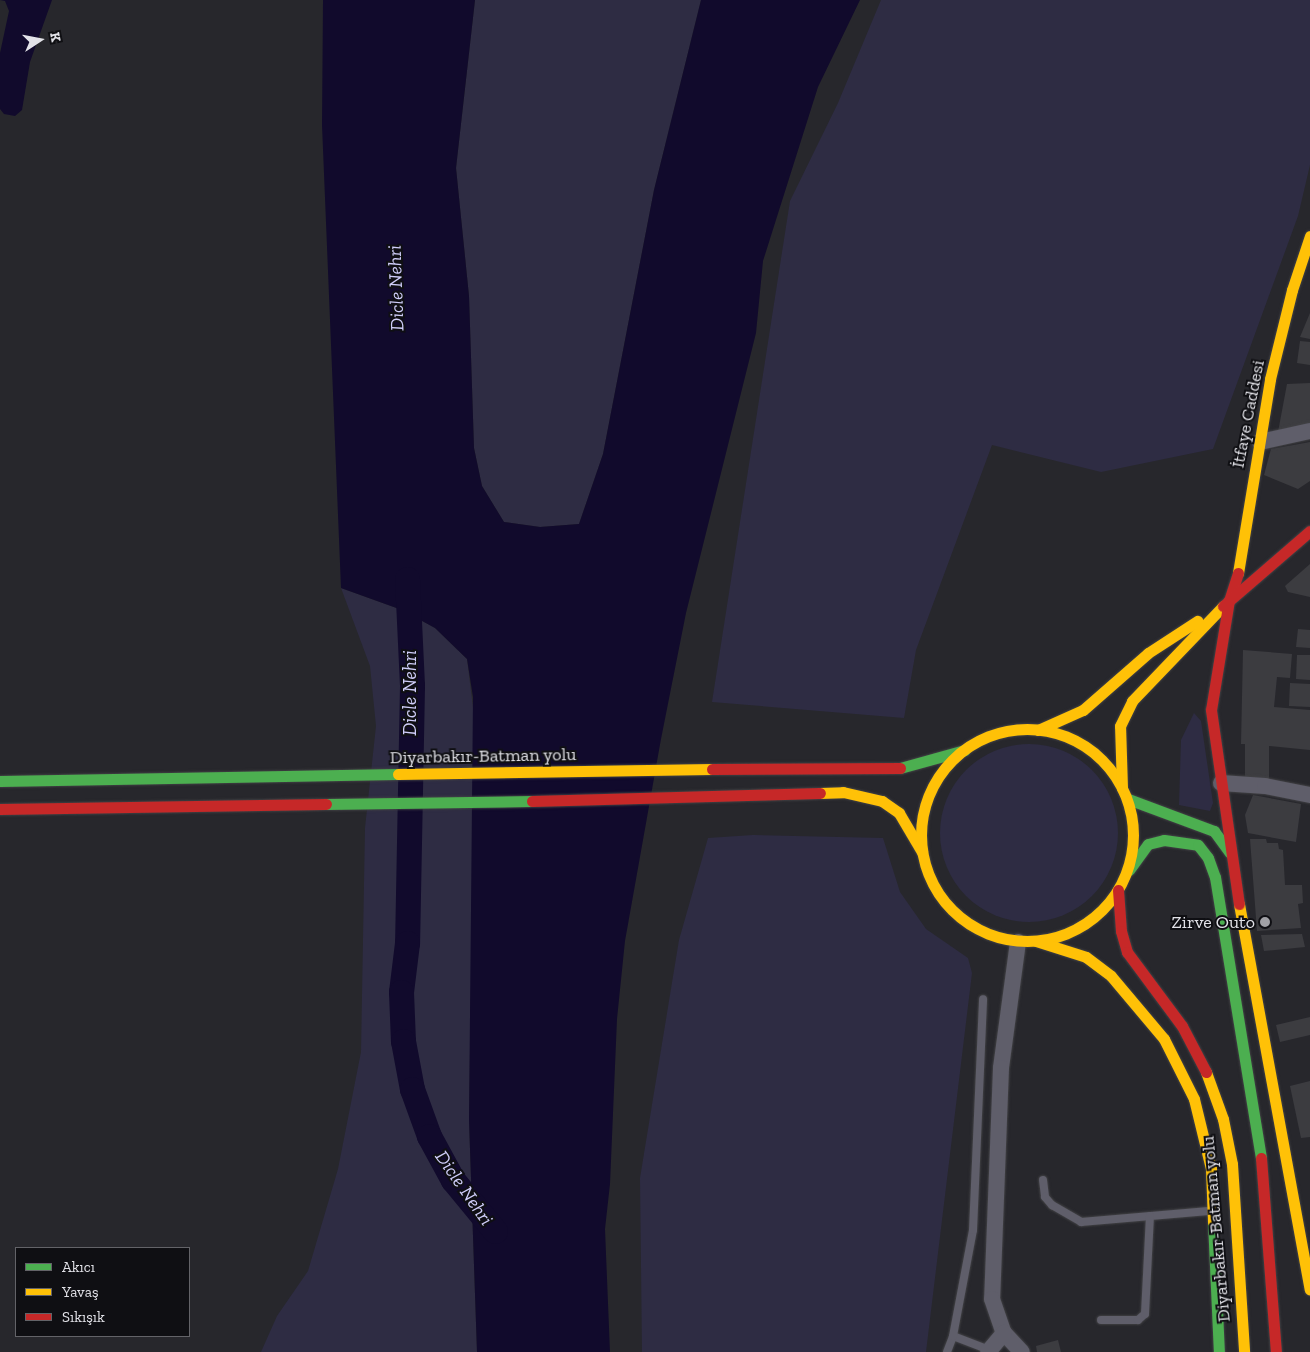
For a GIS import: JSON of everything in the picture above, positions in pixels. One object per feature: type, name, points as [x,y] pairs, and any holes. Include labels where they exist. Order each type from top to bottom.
[{"type":"main road","name":"İtfaye Caddesi","points":[[1310,236],[1275,362],[1239,570],[1230,600],[1211,710],[1230,853],[1310,1290]]},
{"type":"main road","points":[[1122,788],[1120,726],[1132,701],[1230,600],[1310,531]]},
{"type":"main road","points":[[1038,730],[1083,710],[1148,653],[1230,600]]},
{"type":"main road","points":[[922,852],[922,817],[934,784],[955,756],[984,737],[1018,728],[1053,731],[1085,745],[1111,768],[1122,788],[1128,799],[1134,834],[1129,870]]},
{"type":"main road","name":"Diyarbakır-Batman yolu","points":[[0,781],[846,767],[886,770],[910,767],[965,750]]},
{"type":"main road","points":[[0,809],[719,798],[793,793],[863,794],[899,813],[922,852],[933,885],[954,914],[984,933],[1018,942],[1054,940],[1086,925],[1112,901],[1129,870],[1148,844],[1164,840],[1198,845],[1208,858],[1214,877],[1253,1092],[1262,1163],[1276,1352]]},
{"type":"main road","points":[[1128,799],[1214,831],[1230,853]]},
{"type":"main road","name":"Diyarbakır-Batman yolu","points":[[1118,890],[1121,931],[1128,952],[1182,1026],[1205,1071],[1224,1119],[1232,1164],[1244,1352]]},
{"type":"main road","name":"Diyarbakır-Batman yolu","points":[[1035,941],[1086,957],[1112,976],[1164,1039],[1194,1099],[1211,1169],[1219,1352]]},
{"type":"street","points":[[1260,442],[1310,431]]},
{"type":"street","points":[[1221,783],[1265,786],[1310,795]]},
{"type":"street","points":[[1018,942],[1001,1068],[992,1299],[1004,1333],[1022,1352]]},
{"type":"street","points":[[989,1351],[1004,1333]]},
{"type":"lane","points":[[947,1352],[953,1336],[973,1230],[983,999]]},
{"type":"lane","points":[[1042,1180],[1045,1197],[1052,1205],[1080,1222],[1213,1211]]},
{"type":"lane","points":[[1102,1320],[1138,1320],[1145,1314],[1150,1216]]},
{"type":"lane","points":[[953,1336],[989,1351]]},
{"type":"shaded area","points":[[475,0],[701,0],[654,190],[603,454],[579,524],[540,527],[504,522],[482,486],[474,448],[469,296],[456,168]]},
{"type":"shaded area","points":[[881,0],[1310,0],[1310,165],[1298,216],[1213,449],[1101,472],[992,445],[916,650],[904,718],[712,702],[790,201],[838,103]]},
{"type":"shaded area","points":[[341,588],[402,610],[435,628],[467,659],[475,723],[469,1120],[477,1352],[261,1352],[277,1316],[308,1271],[338,1169],[361,1052],[365,828],[376,726],[370,666]]},
{"type":"shaded area","points":[[1194,713],[1201,721],[1213,803],[1210,811],[1179,805],[1181,740]]},
{"type":"shaded area","points":[[1020,744],[1038,744],[1055,747],[1071,754],[1086,764],[1098,776],[1108,791],[1115,807],[1118,833],[1117,850],[1112,867],[1098,890],[1086,902],[1071,912],[1055,919],[1038,922],[1020,922],[1003,919],[987,912],[972,902],[960,890],[950,875],[943,859],[940,842],[940,824],[943,807],[950,791],[960,776],[972,764],[987,754],[1003,747]]},
{"type":"shaded area","points":[[753,835],[883,838],[900,892],[926,929],[968,958],[972,973],[926,1352],[642,1352],[640,1178],[679,940],[708,838]]},
{"type":"water","points":[[0,0],[52,0],[30,62],[22,110],[15,116],[4,114],[0,109],[0,53],[9,11],[5,1]]},
{"type":"water","points":[[323,0],[475,0],[456,168],[469,296],[474,448],[482,486],[504,522],[540,527],[579,524],[603,454],[654,190],[701,0],[860,0],[818,87],[763,261],[756,333],[686,613],[661,739],[625,941],[617,1019],[610,1184],[605,1229],[610,1352],[477,1352],[469,1120],[473,697],[467,659],[435,628],[402,610],[341,588],[322,125]]},
{"type":"building","points":[[1310,313],[1310,339],[1300,337]]},
{"type":"building","points":[[1300,341],[1310,342],[1310,365],[1297,363]]},
{"type":"building","points":[[1310,383],[1310,424],[1278,432],[1287,384]]},
{"type":"building","points":[[1310,442],[1310,481],[1298,489],[1264,475],[1271,449]]},
{"type":"building","points":[[1310,564],[1310,597],[1288,592],[1285,586]]},
{"type":"building","points":[[1298,629],[1310,630],[1310,648],[1296,647]]},
{"type":"building","points":[[1243,650],[1292,654],[1290,678],[1277,677],[1274,707],[1310,710],[1310,750],[1269,746],[1269,779],[1245,778],[1245,744],[1241,744]]},
{"type":"building","points":[[1297,655],[1310,655],[1310,680],[1296,679]]},
{"type":"building","points":[[1290,683],[1310,684],[1310,707],[1289,706]]},
{"type":"building","points":[[1253,795],[1301,804],[1296,842],[1248,833],[1245,815]]},
{"type":"building","points":[[1250,839],[1266,839],[1267,843],[1278,843],[1279,849],[1283,850],[1285,885],[1302,885],[1303,903],[1298,904],[1301,928],[1257,931]]},
{"type":"building","points":[[1302,934],[1305,947],[1264,951],[1261,935]]},
{"type":"building","points":[[1310,1017],[1310,1035],[1280,1042],[1276,1025]]},
{"type":"building","points":[[1310,1081],[1310,1137],[1301,1138],[1290,1086]]},
{"type":"building","points":[[1058,1340],[1061,1352],[1037,1352],[1036,1346]]},
{"type":"waterway","name":"Dicle Nehri","points":[[407,579],[412,686],[407,943],[401,992],[403,1041],[412,1089],[429,1136],[453,1180],[495,1231]]},
{"type":"traffic: fast","points":[[900,768],[965,750]]},
{"type":"traffic: fast","points":[[0,781],[398,774]]},
{"type":"traffic: fast","points":[[1128,799],[1214,831],[1230,853]]},
{"type":"traffic: fast","points":[[326,804],[532,801]]},
{"type":"traffic: fast","points":[[1129,870],[1148,844],[1164,840],[1198,845],[1208,858],[1215,877],[1261,1158]]},
{"type":"traffic: fast","points":[[1213,1222],[1219,1352]]},
{"type":"traffic: slow","points":[[1238,573],[1270,379],[1292,290],[1310,236]]},
{"type":"traffic: slow","points":[[1122,788],[1120,726],[1132,701],[1223,606]]},
{"type":"traffic: slow","points":[[1038,730],[1083,710],[1148,653],[1197,621]]},
{"type":"traffic: slow","points":[[1017,729],[1037,729],[1058,733],[1077,741],[1102,760],[1115,776],[1125,794],[1131,814],[1133,835],[1131,856],[1125,876],[1115,894],[1102,910],[1077,929],[1058,937],[1037,941],[1017,941],[996,937],[977,929],[960,917],[945,902],[933,885],[925,866],[921,845],[921,825],[925,804],[933,785],[945,768],[960,753],[977,741],[996,733],[1017,729]]},
{"type":"traffic: slow","points":[[398,774],[712,769]]},
{"type":"traffic: slow","points":[[820,793],[843,792],[882,801],[899,813],[922,852]]},
{"type":"traffic: slow","points":[[1239,904],[1310,1290]]},
{"type":"traffic: slow","points":[[1036,941],[1086,957],[1111,976],[1164,1039],[1194,1099],[1211,1169],[1213,1222]]},
{"type":"traffic: slow","points":[[1206,1072],[1223,1119],[1232,1164],[1244,1352]]},
{"type":"traffic: jam","points":[[1223,606],[1310,531]]},
{"type":"traffic: jam","points":[[1238,573],[1229,600],[1211,710],[1239,904]]},
{"type":"traffic: jam","points":[[712,769],[900,768]]},
{"type":"traffic: jam","points":[[532,801],[820,793]]},
{"type":"traffic: jam","points":[[0,809],[326,804]]},
{"type":"traffic: jam","points":[[1118,890],[1121,931],[1127,952],[1182,1026],[1206,1072]]},
{"type":"traffic: jam","points":[[1261,1158],[1276,1352]]},
{"type":"place","name":"Zirve Outo","points":[[1265,922]]}]
